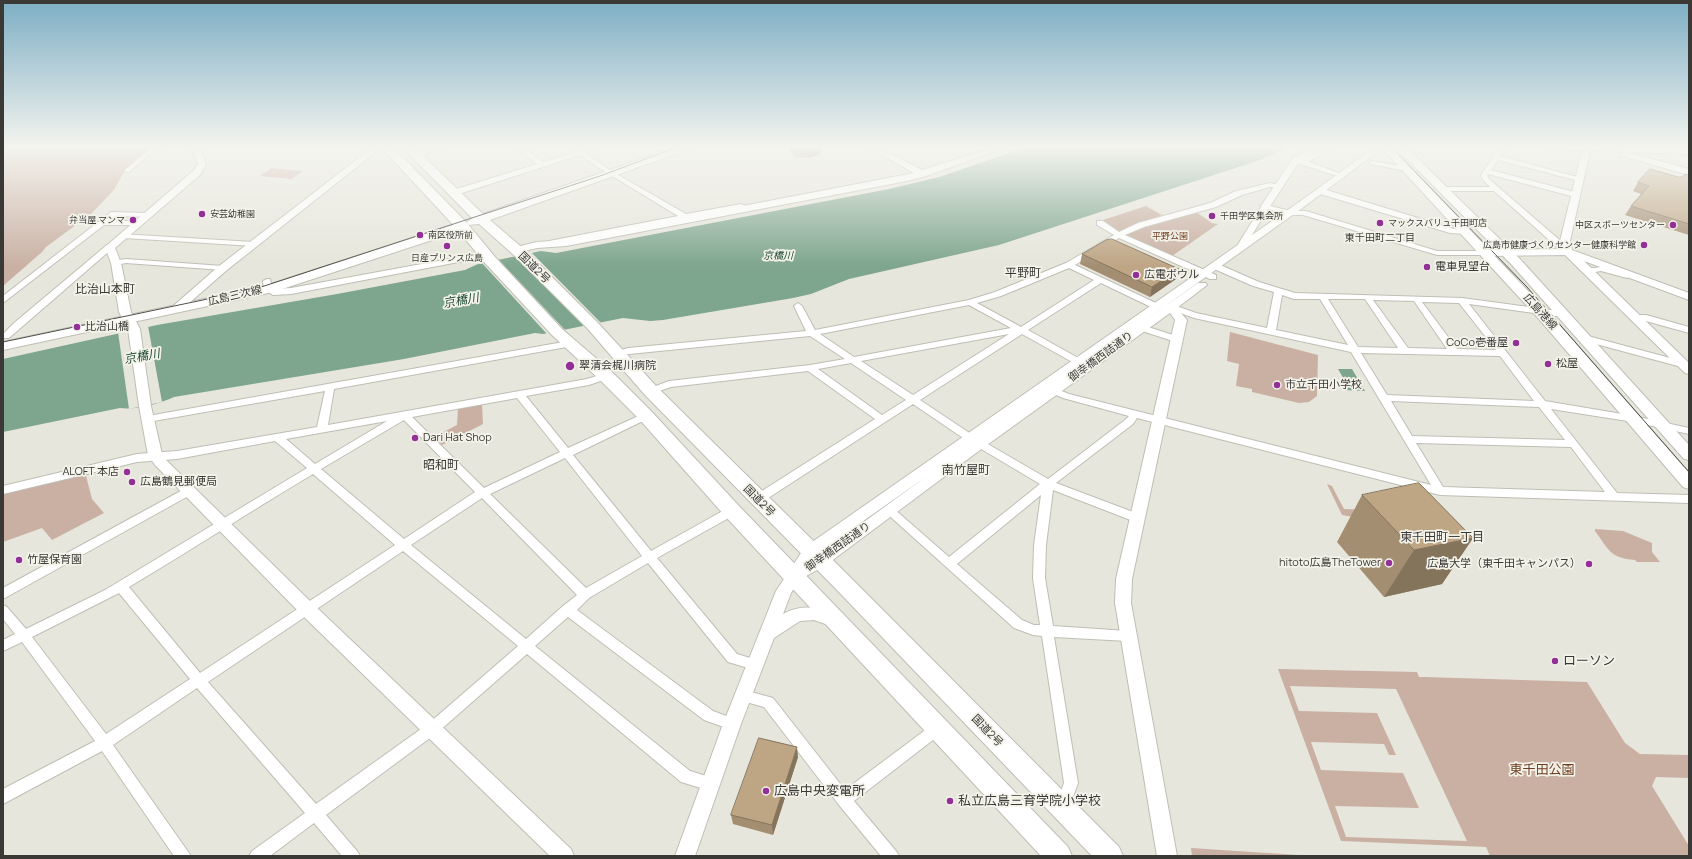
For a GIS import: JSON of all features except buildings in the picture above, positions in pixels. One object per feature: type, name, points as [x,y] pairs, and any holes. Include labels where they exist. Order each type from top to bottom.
[{"type":"highway","points":[[425,187],[459,222],[488,257],[557,332],[606,376],[646,416],[732,511],[1059,856]]},
{"type":"highway","name":"国道2号","points":[[447,187],[477,216],[519,252],[592,325],[651,391],[1110,856]]},
{"type":"highway","points":[[459,222],[564,187]]},
{"type":"main road","name":"広島港線","points":[[1423,187],[1540,312],[1689,483]]},
{"type":"main road","name":"広島港線","points":[[1440,187],[1505,252],[1563,314],[1689,455]]},
{"type":"main road","name":"広島三次線","points":[[4,340],[130,320],[176,309],[267,285],[459,222]]},
{"type":"main road","name":"広島三次線","points":[[130,320],[187,299],[267,285]]},
{"type":"street","points":[[4,340],[17,325],[181,187]]},
{"type":"street","points":[[176,309],[223,268],[327,187]]},
{"type":"street","points":[[453,193],[471,187]]},
{"type":"street","points":[[635,187],[685,217]]},
{"type":"street","points":[[519,252],[545,244],[843,187]]},
{"type":"street","points":[[545,244],[566,243],[862,187]]},
{"type":"street","points":[[618,354],[628,351],[812,333],[970,302],[998,294],[1069,265],[1119,235],[1148,222],[1213,205],[1239,193],[1262,187]]},
{"type":"street","points":[[1241,246],[1278,187]]},
{"type":"street","name":"御幸橋西詰通り","points":[[795,576],[815,556],[1083,364],[1156,306],[1214,271],[1303,213],[1330,187]]},
{"type":"street","name":"御幸橋西詰通り","points":[[1083,364],[1142,328],[1171,307],[1241,246],[1290,213],[1333,187]]},
{"type":"street","points":[[1546,187],[1575,195]]},
{"type":"street","points":[[1568,252],[1565,247],[1565,241],[1577,187]]},
{"type":"street","points":[[1442,189],[1496,189],[1589,271],[1687,367]]},
{"type":"street","points":[[1325,192],[1453,231],[1466,232]]},
{"type":"street","points":[[1266,206],[1290,213],[1303,213],[1437,253],[1568,252],[1648,283]]},
{"type":"street","points":[[3,300],[114,214],[148,215]]},
{"type":"street","points":[[103,223],[134,223]]},
{"type":"street","points":[[1100,223],[1119,235],[1214,271],[1294,296],[1367,297],[1462,302],[1563,314]]},
{"type":"street","points":[[124,236],[254,244]]},
{"type":"street","points":[[110,247],[116,264],[130,320],[155,455],[188,491],[222,523],[307,609],[433,728],[564,856]]},
{"type":"street","points":[[267,285],[273,292],[291,292],[488,257]]},
{"type":"street","points":[[116,264],[126,262],[223,268]]},
{"type":"street","points":[[1069,265],[1156,306],[1171,307],[1194,315],[1356,350],[1502,353]]},
{"type":"street","points":[[1589,271],[1601,269],[1610,271],[1689,297]]},
{"type":"street","points":[[758,499],[1100,280]]},
{"type":"street","points":[[1271,332],[1278,292]]},
{"type":"street","points":[[1323,297],[1440,491]]},
{"type":"street","points":[[1367,297],[1405,351]]},
{"type":"street","points":[[1416,299],[1454,352]]},
{"type":"street","points":[[970,302],[1083,364]]},
{"type":"street","points":[[1462,302],[1614,496]]},
{"type":"street","points":[[798,306],[812,333],[975,441],[1048,484],[1137,518]]},
{"type":"street","points":[[1167,856],[1123,603],[1124,579],[1180,320],[1171,307]]},
{"type":"street","points":[[1637,318],[1646,318],[1689,330]]},
{"type":"street","points":[[1142,328],[1176,339]]},
{"type":"street","points":[[651,391],[669,384],[810,368],[1020,330]]},
{"type":"street","points":[[1584,338],[1687,367]]},
{"type":"street","points":[[146,412],[330,387],[569,344]]},
{"type":"street","points":[[810,368],[883,420]]},
{"type":"street","points":[[3,490],[114,463],[155,455],[177,455],[589,382],[606,376]]},
{"type":"street","points":[[322,429],[330,387]]},
{"type":"street","points":[[1048,389],[1135,414],[1440,491],[1689,499]]},
{"type":"street","points":[[519,394],[649,557],[734,658],[755,665]]},
{"type":"street","points":[[1385,398],[1542,404],[1634,419],[1689,431]]},
{"type":"street","points":[[949,564],[1048,484],[1129,422],[1135,414]]},
{"type":"street","points":[[3,646],[73,613],[121,586],[207,535],[222,523],[315,470],[405,415]]},
{"type":"street","points":[[405,415],[482,494],[585,595]]},
{"type":"street","points":[[3,797],[104,743],[482,494],[646,416]]},
{"type":"street","points":[[277,437],[403,545],[686,777],[710,784]]},
{"type":"street","points":[[1409,438],[1574,444]]},
{"type":"street","name":"御幸橋西詰通り","points":[[815,556],[889,511],[975,441]]},
{"type":"street","points":[[1048,484],[1040,545],[1039,578],[1071,783],[1062,808]]},
{"type":"street","points":[[3,594],[188,491]]},
{"type":"street","points":[[257,856],[433,728],[567,609],[585,595],[649,557],[732,511]]},
{"type":"street","points":[[889,511],[1018,624],[1033,630],[1047,632],[1128,636]]},
{"type":"street","points":[[686,856],[732,724],[784,591],[795,576]]},
{"type":"street","points":[[121,586],[199,681],[352,856]]},
{"type":"street","points":[[567,609],[709,716],[732,724]]},
{"type":"street","points":[[3,610],[25,636],[104,743],[183,856]]},
{"type":"street","points":[[767,636],[780,624],[792,616],[806,613],[820,614],[842,627]]},
{"type":"street","points":[[744,696],[768,702],[844,800],[890,856]]},
{"type":"street","points":[[844,800],[937,729]]},
{"type":"green space","points":[[3,187],[116,187],[91,214],[46,247],[3,286]]},
{"type":"green space","points":[[1146,206],[1162,215],[1119,231],[1103,220]]},
{"type":"green space","name":"平野公園","points":[[1196,212],[1212,223],[1218,224],[1172,256],[1127,236],[1126,234],[1137,228]]},
{"type":"green space","points":[[1230,332],[1318,355],[1317,396],[1309,402],[1299,403],[1252,392],[1252,389],[1236,386],[1239,364],[1227,361]]},
{"type":"green space","points":[[482,404],[483,424],[442,445],[434,437],[457,425],[458,408]]},
{"type":"green space","points":[[85,472],[92,499],[104,513],[52,540],[42,528],[3,542],[3,493]]},
{"type":"green space","points":[[1327,484],[1332,486],[1344,509],[1407,511],[1358,518],[1342,515]]},
{"type":"green space","points":[[1595,529],[1623,531],[1652,543],[1652,552],[1660,562],[1637,562],[1635,560],[1615,555],[1607,548]]},
{"type":"green space","name":"東千田公園","points":[[1278,669],[1417,672],[1419,677],[1587,682],[1625,743],[1640,754],[1689,755],[1689,778],[1656,777],[1652,786],[1689,846],[1689,856],[1490,856],[1486,847],[1341,841]],"holes":[[[1290,686],[1396,689],[1467,841],[1346,837],[1335,806],[1419,808],[1403,773],[1321,770],[1311,742],[1384,744],[1389,755],[1396,755],[1377,713],[1299,711]]]},
{"type":"green space","points":[[1191,848],[1313,856],[1192,856]]},
{"type":"water","name":"京橋川","points":[[897,187],[1177,187],[999,245],[849,279],[811,294],[793,298],[663,320],[650,321],[623,318],[543,334],[535,333],[404,359],[174,397],[147,406],[120,408],[3,432],[3,359],[157,325],[465,270],[478,264],[541,251],[556,253]]},
{"type":"water","points":[[1338,369],[1352,369],[1365,391],[1343,390],[1338,382],[1345,381]]},
{"type":"pier","points":[[531,252],[601,323],[584,326],[515,255]]},
{"type":"pier","points":[[498,259],[565,330],[547,334],[481,262]]},
{"type":"pier","name":"比治山橋","points":[[148,326],[162,402],[129,409],[118,332]]},
{"type":"tram line","points":[[3,342],[255,289],[566,187]]},
{"type":"tram line","points":[[1430,187],[1526,286],[1689,472]]},
{"type":"place","name":"安芸幼稚園","points":[[202,214]]},
{"type":"place","name":"千田学区集会所","points":[[1212,216]]},
{"type":"place","name":"弁当屋 マンマ","points":[[133,220]]},
{"type":"place","name":"マックスバリュ千田町店","points":[[1380,223]]},
{"type":"place","name":"中区スポーツセンター","points":[[1673,225]]},
{"type":"place","name":"南区役所前","points":[[420,235]]},
{"type":"place","name":"広島市健康づくりセンター健康科学館","points":[[1644,245]]},
{"type":"place","name":"日産プリンス広島","points":[[447,246]]},
{"type":"place","name":"電車見望台","points":[[1427,267]]},
{"type":"place","name":"広電ボウル","points":[[1136,275]]},
{"type":"place","name":"比治山橋","points":[[77,327]]},
{"type":"place","name":"CoCo壱番屋","points":[[1516,343]]},
{"type":"place","name":"松屋","points":[[1548,364]]},
{"type":"place","name":"翠清会梶川病院","points":[[570,366]]},
{"type":"place","name":"市立千田小学校","points":[[1277,385]]},
{"type":"place","name":"Dari Hat Shop","points":[[415,438]]},
{"type":"place","name":"ALOFT 本店","points":[[127,472]]},
{"type":"place","name":"広島鶴見郵便局","points":[[132,482]]},
{"type":"place","name":"竹屋保育園","points":[[19,560]]},
{"type":"place","name":"hitoto広島TheTower","points":[[1389,563]]},
{"type":"place","name":"広島大学（東千田キャンパス）","points":[[1589,564]]},
{"type":"place","name":"ローソン","points":[[1555,661]]},
{"type":"place","name":"広島中央変電所","points":[[766,791]]},
{"type":"place","name":"私立広島三育学院小学校","points":[[950,801]]},
{"type":"district","name":"東千田町二丁目","points":[[1380,238]]},
{"type":"district","name":"平野町","points":[[1023,274]]},
{"type":"district","name":"比治山本町","points":[[105,290]]},
{"type":"district","name":"昭和町","points":[[441,466]]},
{"type":"district","name":"南竹屋町","points":[[966,471]]},
{"type":"district","name":"東千田町一丁目","points":[[1442,538]]}]
